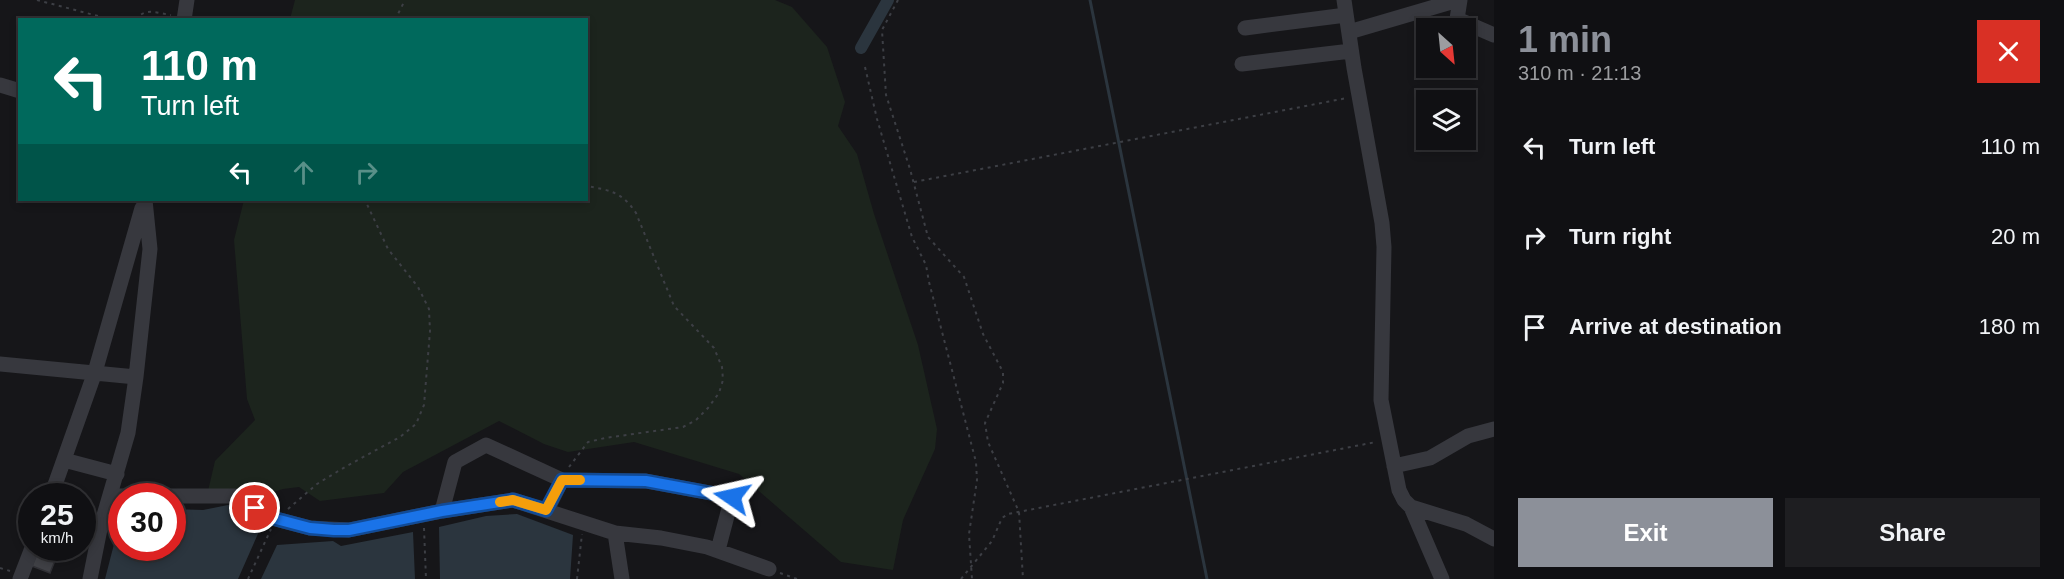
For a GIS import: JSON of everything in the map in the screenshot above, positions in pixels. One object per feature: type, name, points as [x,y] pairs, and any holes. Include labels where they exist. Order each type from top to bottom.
[{"type":"street","points":[[184,18],[187,0]]},
{"type":"street","points":[[1349,32],[1459,0],[1457,20],[1494,35]]},
{"type":"street","points":[[1245,28],[1345,8],[1382,223],[1384,257],[1381,400],[1399,490],[1411,507],[1442,579]]},
{"type":"street","points":[[1242,64],[1351,51]]},
{"type":"street","points":[[0,85],[18,90]]},
{"type":"street","points":[[56,483],[95,372],[145,201]]},
{"type":"street","points":[[115,483],[128,434],[150,249],[145,201]]},
{"type":"street","points":[[0,364],[136,376]]},
{"type":"street","points":[[1394,466],[1430,458],[1468,436],[1494,429]]},
{"type":"street","points":[[442,511],[455,462],[486,445],[562,480],[646,481],[732,497],[717,550]]},
{"type":"street","points":[[64,459],[117,474]]},
{"type":"street","points":[[546,510],[562,480]]},
{"type":"street","points":[[186,496],[234,496],[276,519],[310,528],[349,530],[442,511],[513,500],[615,533],[661,538],[717,550],[769,569]]},
{"type":"street","points":[[90,579],[100,529],[108,505]]},
{"type":"street","points":[[1411,507],[1466,524],[1494,539]]},
{"type":"street","points":[[615,533],[622,579]]},
{"type":"street","points":[[20,579],[27,561]]},
{"type":"path","points":[[38,0],[106,18]]},
{"type":"path","points":[[396,18],[405,0]]},
{"type":"path","points":[[898,0],[882,30],[886,95],[914,182],[928,237],[964,277],[983,334],[1003,372],[1003,383],[985,423],[988,442],[1019,512],[1023,579]]},
{"type":"path","points":[[137,18],[141,12],[146,11],[179,18]]},
{"type":"path","points":[[865,68],[877,119],[912,237],[926,265],[928,282],[976,462],[977,480],[969,534],[972,579]]},
{"type":"path","points":[[914,182],[1359,96]]},
{"type":"path","points":[[562,480],[573,459],[588,442],[675,428],[696,420],[719,393],[723,380],[722,367],[714,348],[674,306],[636,213],[628,201],[611,191],[588,186]]},
{"type":"path","points":[[248,579],[276,519],[317,484],[345,466],[400,437],[416,424],[424,405],[430,331],[429,309],[418,286],[388,249],[365,201]]},
{"type":"path","points":[[961,579],[992,541],[1002,518],[1008,514],[1388,440]]},
{"type":"path","points":[[423,516],[426,579]]},
{"type":"path","points":[[578,579],[583,522]]},
{"type":"path","points":[[769,569],[797,579]]},
{"type":"shaded area","points":[[295,0],[775,0],[792,7],[827,47],[845,102],[838,126],[857,154],[874,214],[918,345],[937,429],[935,449],[903,520],[893,570],[841,562],[739,474],[634,442],[568,452],[544,444],[499,421],[403,472],[384,493],[320,501],[299,487],[260,496],[239,491],[208,491],[215,461],[255,420],[247,399],[234,240],[244,201],[588,201],[588,18],[290,18]]},
{"type":"shaded area","points":[[233,504],[257,519],[261,527],[238,579],[105,579],[110,561],[186,561],[186,509],[203,510]]},
{"type":"shaded area","points":[[517,514],[573,535],[570,579],[440,579],[439,527],[486,516]]},
{"type":"shaded area","points":[[413,532],[415,579],[261,579],[277,545],[333,541],[341,546]]},
{"type":"building","points":[[34,561],[55,561],[50,573],[32,566]]},
{"type":"waterway","points":[[861,48],[888,0]]},
{"type":"waterway","points":[[1090,0],[1207,579]]},
{"type":"slow traffic","points":[[500,502],[513,500],[546,510],[562,480],[580,480]]},
{"type":"route","points":[[255,508],[276,519],[310,528],[349,530],[442,511],[513,500],[546,510],[562,480],[646,481],[732,497]]}]
